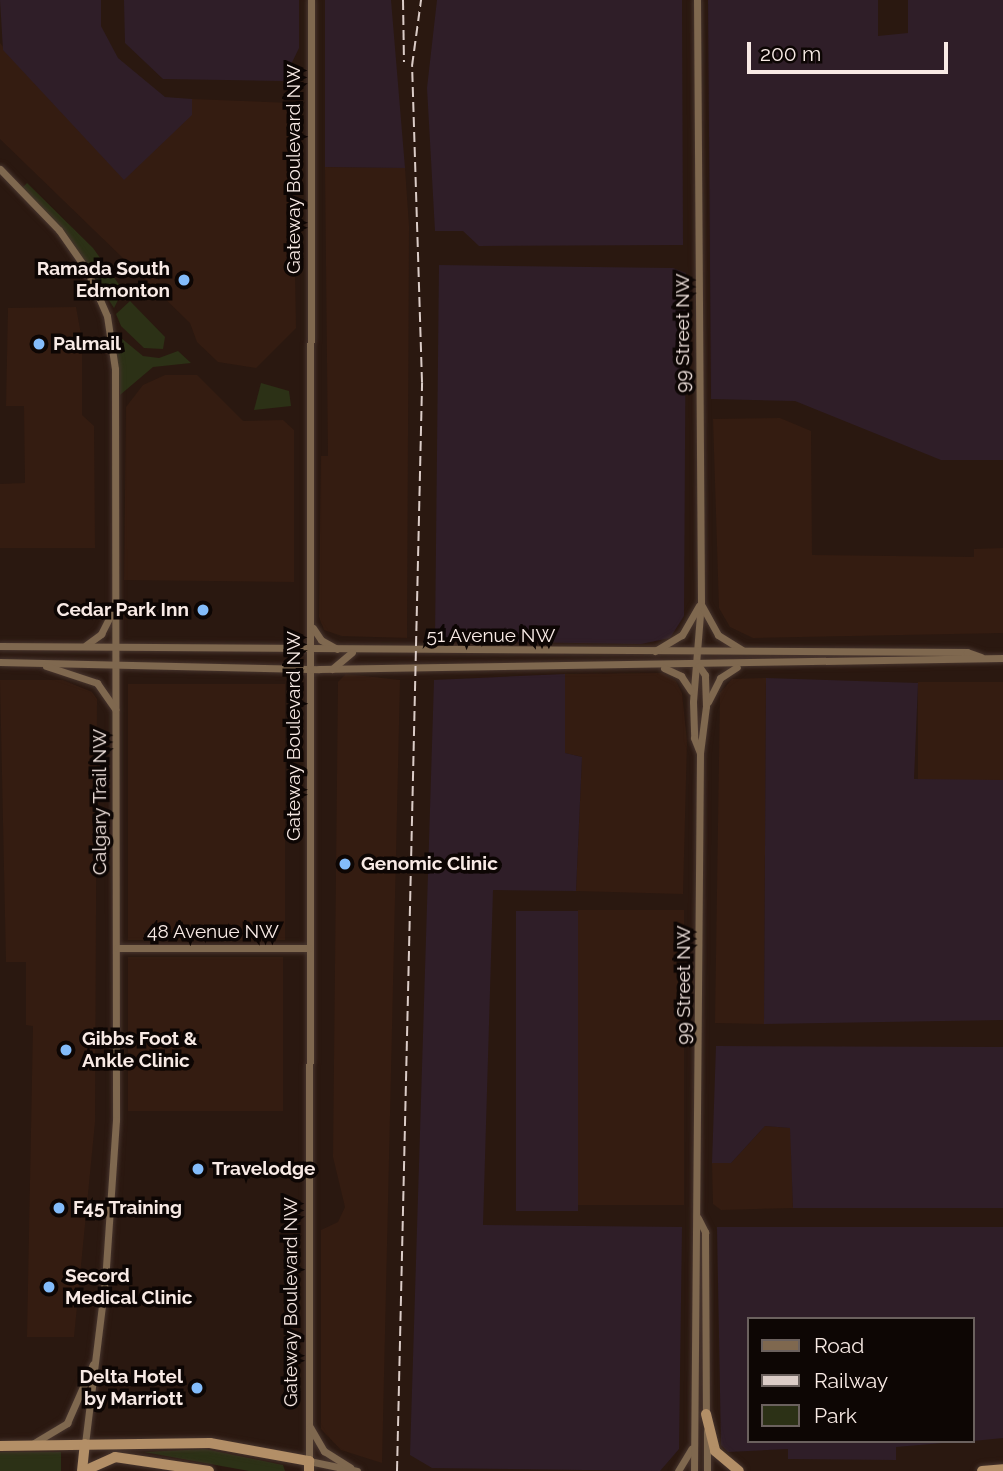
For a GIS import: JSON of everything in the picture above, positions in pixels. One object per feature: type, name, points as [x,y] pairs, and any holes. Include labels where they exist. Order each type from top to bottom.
[{"type":"highway","points":[[706,1414],[715,1451],[739,1471]]},
{"type":"highway","points":[[0,1444],[209,1443],[309,1466]]},
{"type":"highway","name":"Calgary Trail NW","points":[[83,1471],[85,1444]]},
{"type":"highway","points":[[83,1471],[116,1457],[209,1471]]},
{"type":"highway","points":[[982,1471],[1003,1469]]},
{"type":"main road","name":"Gateway Boulevard NW","points":[[309,1466],[311,0]]},
{"type":"main road","name":"99 Street NW","points":[[697,0],[701,602],[699,666],[693,702],[694,738],[700,753]]},
{"type":"main road","name":"Calgary Trail NW","points":[[0,169],[72,247],[107,316],[115,369],[117,948],[113,1178],[85,1444]]},
{"type":"main road","points":[[72,647],[99,638],[116,602]]},
{"type":"main road","points":[[652,652],[682,635],[701,602],[726,643],[752,652]]},
{"type":"main road","points":[[311,621],[324,643],[356,651]]},
{"type":"main road","name":"51 Avenue NW","points":[[0,646],[310,651],[967,652],[982,658]]},
{"type":"main road","points":[[332,669],[339,658],[356,651]]},
{"type":"main road","name":"51 Avenue NW","points":[[0,662],[332,669],[699,666],[1003,658]]},
{"type":"main road","points":[[41,664],[97,683],[117,713]]},
{"type":"main road","points":[[706,706],[720,678],[743,665]]},
{"type":"main road","points":[[659,666],[685,680],[693,702]]},
{"type":"main road","name":"99 Street NW","points":[[694,1471],[693,1232],[698,1218],[700,753],[706,706],[705,675],[699,666]]},
{"type":"main road","name":"48 Avenue NW","points":[[117,948],[309,948]]},
{"type":"main road","name":"99 Street NW","points":[[698,1218],[705,1232],[707,1471]]},
{"type":"main road","points":[[34,1443],[66,1423],[95,1360]]},
{"type":"main road","points":[[309,1425],[324,1451],[359,1471]]},
{"type":"main road","points":[[678,1471],[694,1441]]},
{"type":"main road","points":[[309,1466],[359,1471]]},
{"type":"shaded area","points":[[0,0],[101,0],[101,26],[118,58],[165,97],[192,99],[192,115],[124,180],[3,50]]},
{"type":"shaded area","points":[[124,0],[299,0],[299,48],[283,81],[163,79],[125,43]]},
{"type":"shaded area","points":[[325,0],[391,0],[405,168],[325,167]]},
{"type":"shaded area","points":[[437,0],[682,0],[683,245],[479,246],[463,231],[435,231],[427,88]]},
{"type":"shaded area","points":[[708,0],[878,0],[878,36],[908,33],[908,0],[1003,0],[1003,460],[941,460],[795,401],[711,399]]},
{"type":"shaded area","points":[[0,43],[26,73],[192,115],[192,99],[292,103],[296,328],[256,368],[218,362],[197,342],[190,323],[0,139]]},
{"type":"shaded area","points":[[325,167],[405,168],[409,226],[407,638],[342,636],[324,630],[319,617],[321,456],[328,456]]},
{"type":"shaded area","points":[[439,265],[673,268],[686,273],[684,616],[670,638],[641,644],[435,641]]},
{"type":"shaded area","points":[[76,307],[82,340],[82,415],[94,426],[95,548],[0,548],[0,484],[25,483],[24,406],[6,406],[8,308]]},
{"type":"shaded area","points":[[165,375],[197,375],[243,421],[283,420],[294,430],[294,582],[124,580],[126,407],[143,385]]},
{"type":"shaded area","points":[[780,418],[811,431],[812,555],[974,557],[974,549],[1003,548],[1003,633],[753,638],[730,627],[719,608],[713,419]]},
{"type":"shaded area","points":[[662,673],[676,681],[682,693],[687,741],[683,894],[576,891],[582,757],[565,753],[565,674]]},
{"type":"shaded area","points":[[346,674],[400,680],[382,1463],[341,1450],[321,1429],[321,1230],[338,1222],[345,1207],[333,1157],[338,682]]},
{"type":"shaded area","points":[[565,674],[565,753],[582,757],[576,891],[493,890],[483,1225],[682,1227],[679,1449],[660,1471],[432,1468],[410,1455],[434,680]]},
{"type":"shaded area","points":[[766,678],[764,1024],[715,1023],[720,693],[732,679]]},
{"type":"shaded area","points":[[766,678],[918,683],[914,779],[1003,780],[1003,1020],[764,1024]]},
{"type":"shaded area","points":[[0,680],[63,680],[92,692],[97,699],[95,1122],[74,1337],[27,1337],[33,1026],[26,1025],[26,962],[6,962]]},
{"type":"shaded area","points":[[918,682],[1003,682],[1003,780],[918,780]]},
{"type":"shaded area","points":[[128,684],[285,684],[285,940],[128,940]]},
{"type":"shaded area","points":[[578,910],[684,910],[684,1205],[578,1205]]},
{"type":"shaded area","points":[[516,911],[578,911],[578,1211],[516,1211]]},
{"type":"shaded area","points":[[128,957],[283,957],[283,1111],[128,1111]]},
{"type":"shaded area","points":[[716,1046],[1003,1047],[1003,1208],[793,1208],[790,1128],[765,1126],[731,1163],[712,1163]]},
{"type":"shaded area","points":[[765,1126],[791,1128],[793,1208],[721,1210],[713,1204],[712,1163],[731,1163]]},
{"type":"shaded area","points":[[717,1227],[1003,1227],[1003,1438],[975,1441],[975,1317],[748,1317],[748,1443],[943,1443],[896,1447],[896,1460],[788,1459],[788,1449],[728,1452],[721,1445]]},
{"type":"green space","points":[[27,183],[93,248],[123,290],[114,308],[71,243],[22,188]]},
{"type":"green space","points":[[130,301],[165,337],[163,349],[144,348],[121,326],[116,314]]},
{"type":"green space","points":[[115,333],[143,356],[159,358],[178,351],[191,363],[153,367],[120,395]]},
{"type":"green space","points":[[261,383],[289,391],[291,406],[254,410]]},
{"type":"green space","points":[[205,1449],[283,1465],[285,1471],[249,1471],[144,1452]]},
{"type":"green space","points":[[0,1452],[61,1452],[61,1471],[0,1471]]},
{"type":"railway","points":[[403,0],[404,62]]},
{"type":"railway","points":[[397,1471],[422,382],[412,66],[421,0]]},
{"type":"place","name":"Ramada South Edmonton","points":[[184,280]]},
{"type":"place","name":"Palmail","points":[[39,344]]},
{"type":"place","name":"Cedar Park Inn","points":[[203,610]]},
{"type":"place","name":"Genomic Clinic","points":[[345,864]]},
{"type":"place","name":"Gibbs Foot & Ankle Clinic","points":[[66,1050]]},
{"type":"place","name":"Travelodge","points":[[198,1169]]},
{"type":"place","name":"F45 Training","points":[[59,1208]]},
{"type":"place","name":"Secord Medical Clinic","points":[[49,1287]]},
{"type":"place","name":"Delta Hotel by Marriott","points":[[197,1388]]}]
